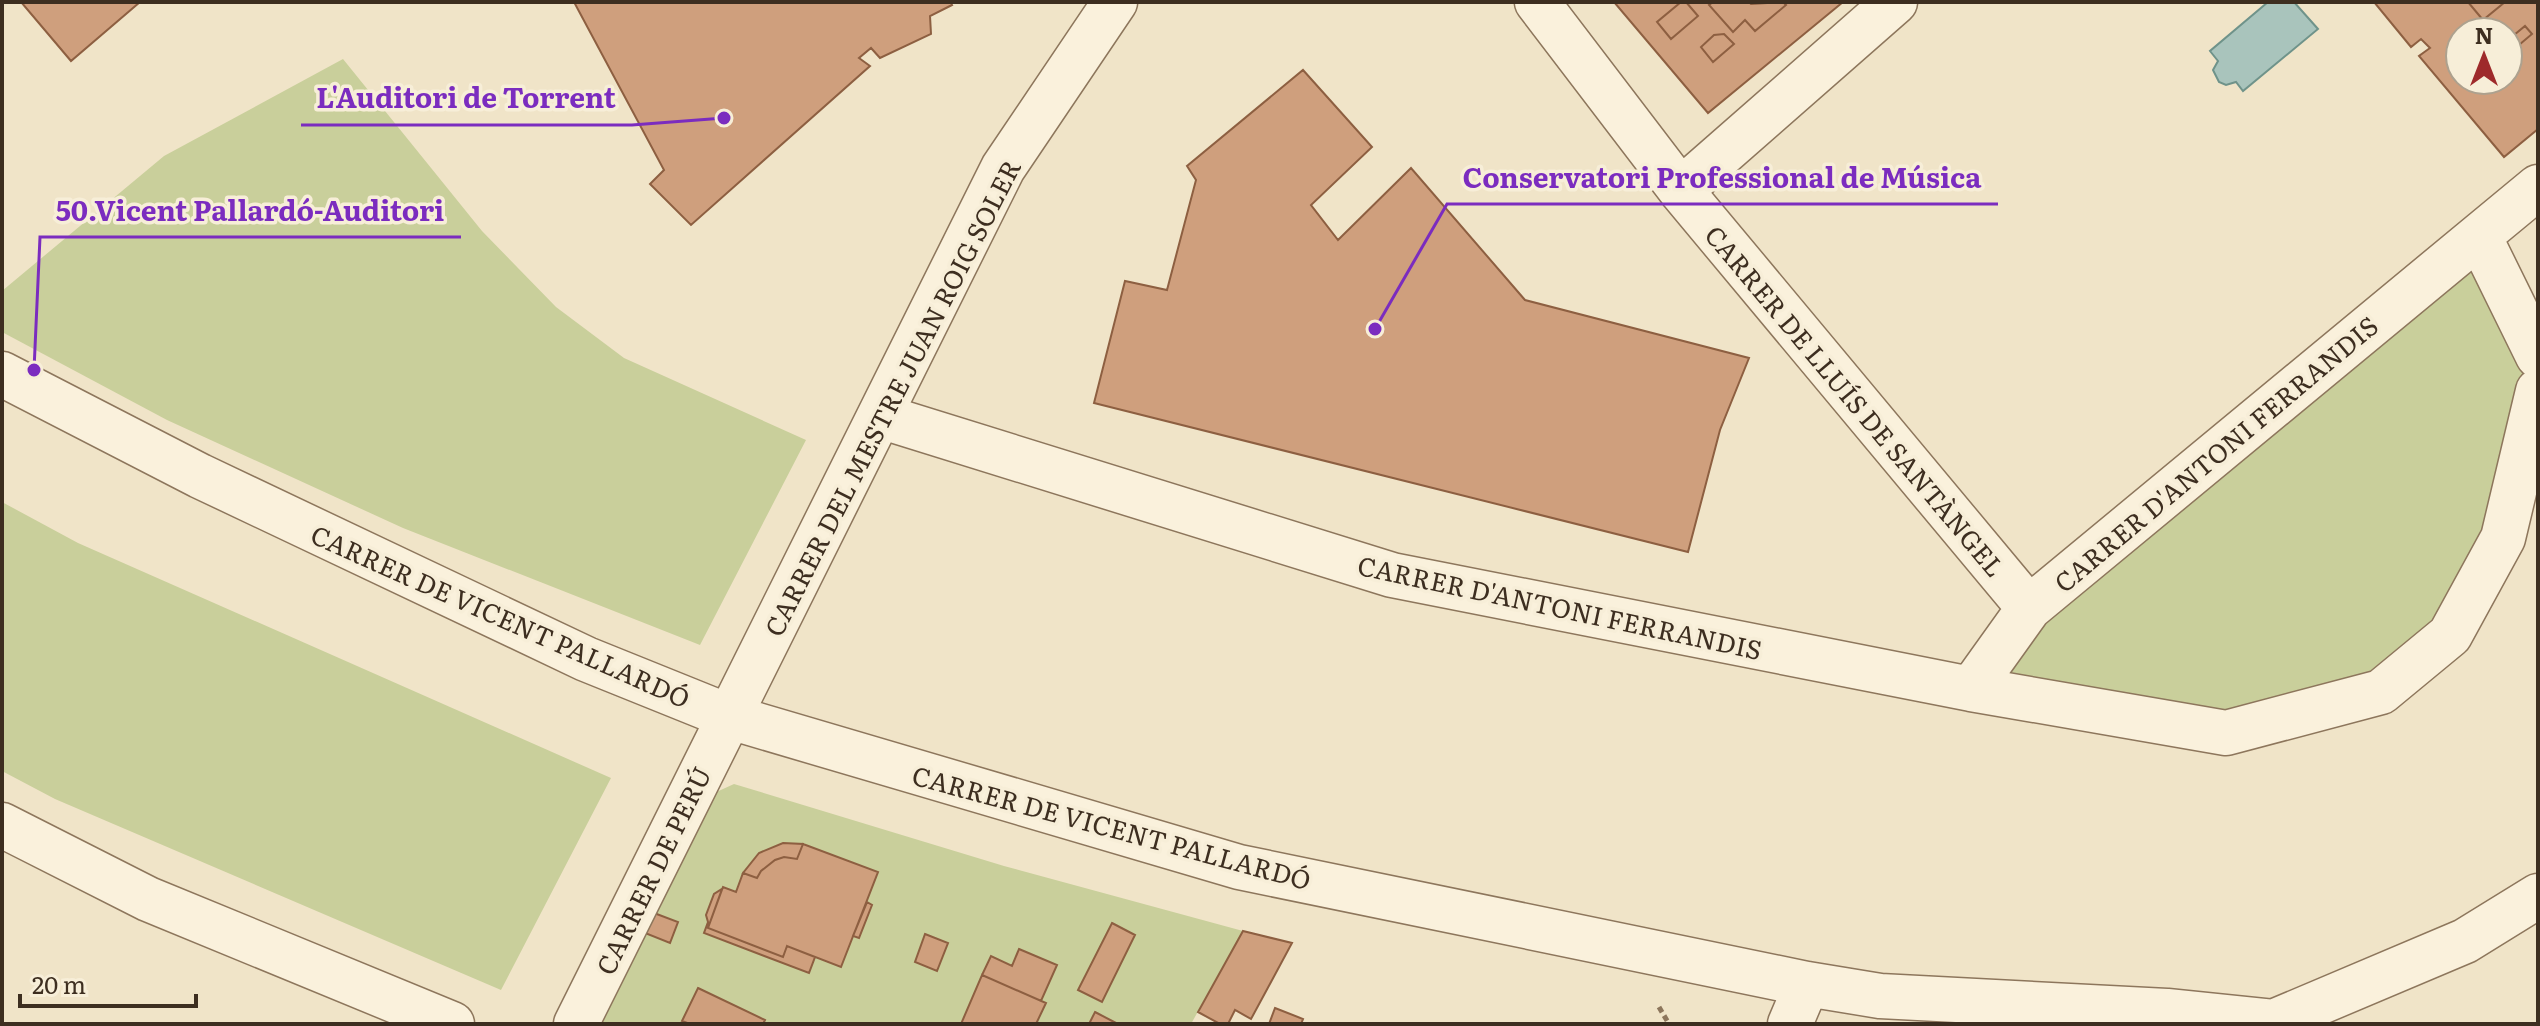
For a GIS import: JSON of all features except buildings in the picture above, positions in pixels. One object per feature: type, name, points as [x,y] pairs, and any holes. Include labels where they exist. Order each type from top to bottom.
[{"type":"street","name":"CARRER DEL MESTRE JUAN ROIG SOLER","points":[[730,717],[1003,168],[1115,2]]},
{"type":"street","name":"CARRER DE LLUÍS DE SANTÀNGEL","points":[[1537,2],[1682,192],[2029,608]]},
{"type":"street","points":[[1682,192],[1895,2]]},
{"type":"street","name":"CARRER D'ANTONI FERRANDIS","points":[[1971,689],[2029,608],[2538,187]]},
{"type":"street","points":[[2479,236],[2538,356]]},
{"type":"street","name":"CARRER DE VICENT PALLARDÓ","points":[[2,374],[200,476],[586,659],[730,717],[1239,867],[1807,984],[1880,1010],[2167,1011],[2282,1023]]},
{"type":"street","name":"CARRER D'ANTONI FERRANDIS","points":[[880,416],[1392,575],[1971,689],[2226,733],[2381,692],[2450,635],[2503,538],[2538,391]]},
{"type":"street","name":"CARRER DE PERÚ","points":[[576,1024],[730,717]]},
{"type":"street","points":[[2,825],[148,899],[452,1024]]},
{"type":"street","points":[[2282,1023],[2465,941],[2538,896]]},
{"type":"street","points":[[1790,1024],[1807,984]]},
{"type":"green space","points":[[343,59],[482,231],[556,307],[624,358],[806,440],[700,645],[403,528],[167,420],[2,332],[2,291],[164,156]]},
{"type":"green space","points":[[2476,252],[2535,363],[2496,528],[2435,628],[2372,682],[2231,717],[1999,678],[2044,615]]},
{"type":"green space","points":[[2,502],[78,543],[611,778],[501,990],[55,799],[2,771]]},
{"type":"green space","points":[[734,784],[1004,866],[1243,931],[1191,1024],[592,1024],[701,799]]},
{"type":"water","points":[[2268,2],[2294,2],[2318,29],[2243,91],[2236,82],[2226,85],[2219,82],[2213,70],[2218,61],[2210,51]]},
{"type":"place","name":"L'Auditori de Torrent","points":[[724,118]]},
{"type":"place","name":"Conservatori Professional de Música","points":[[1375,329]]},
{"type":"place","name":"50.Vicent Pallardó-Auditori","points":[[34,370]]}]
